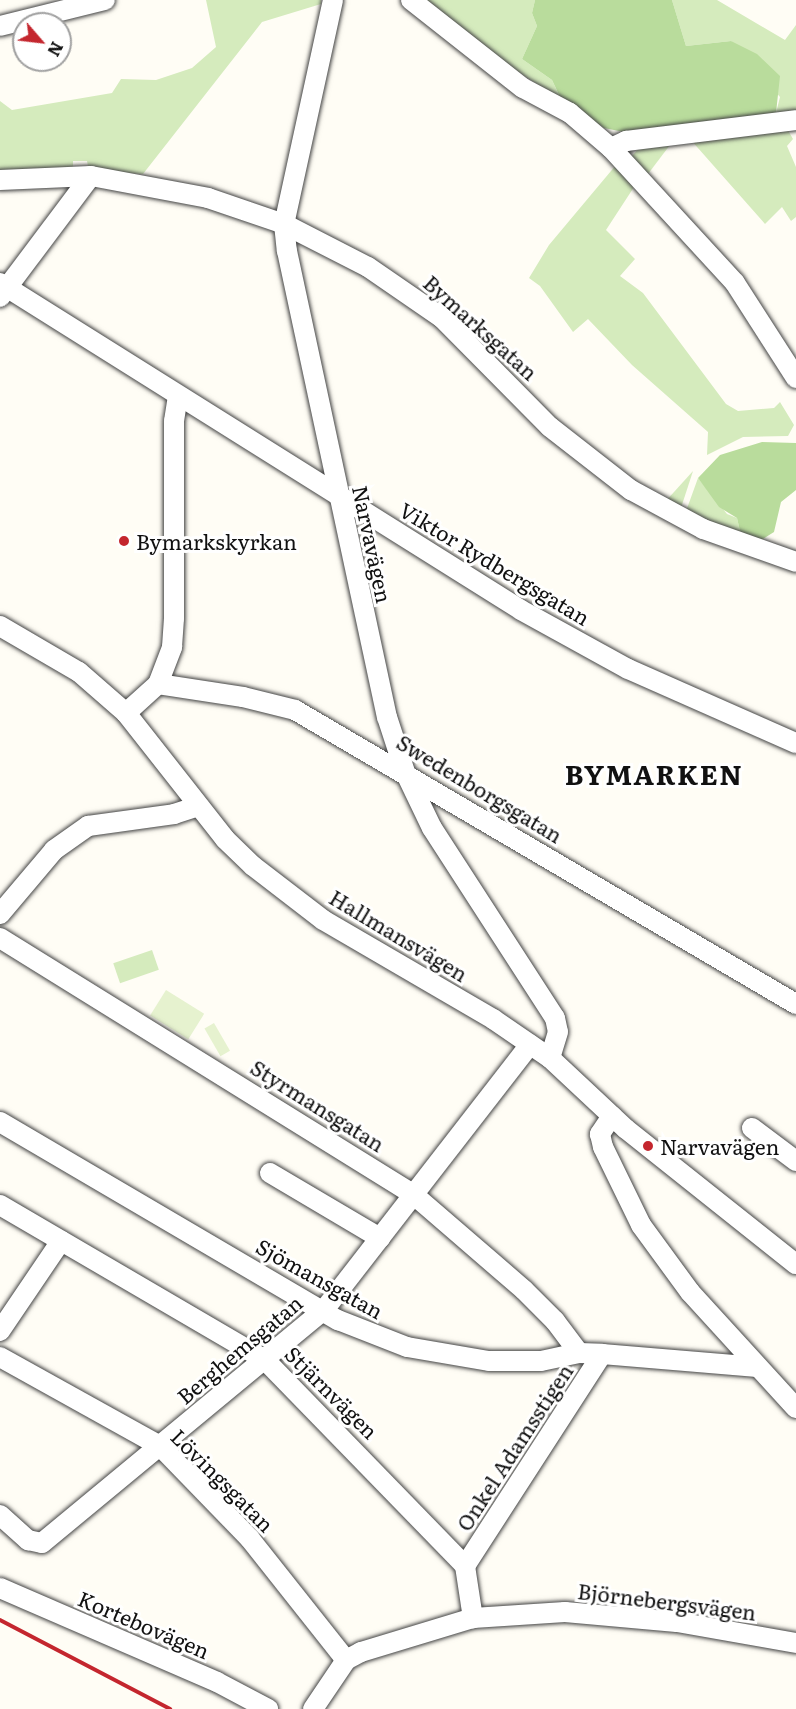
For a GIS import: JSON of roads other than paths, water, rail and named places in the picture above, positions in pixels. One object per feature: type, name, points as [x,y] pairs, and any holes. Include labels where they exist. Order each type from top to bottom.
[{"type":"street","points":[[0,26],[105,0]]},
{"type":"street","name":"Narvavägen","points":[[333,0],[284,224],[338,496],[387,717],[405,772],[432,828],[555,1018],[558,1032],[550,1058]]},
{"type":"street","points":[[411,0],[524,88],[570,113],[611,148],[735,283],[796,378]]},
{"type":"street","points":[[611,148],[626,141],[796,120]]},
{"type":"street","points":[[2,289],[92,176]]},
{"type":"street","name":"Bymarksgatan","points":[[0,180],[92,176],[208,198],[284,224],[368,267],[442,318],[550,427],[632,490],[703,529],[796,562]]},
{"type":"street","name":"Viktor Rydbergsgatan","points":[[2,289],[178,396],[466,578],[619,664],[796,743]]},
{"type":"street","points":[[126,713],[158,684],[172,647],[174,421],[178,396]]},
{"type":"street","name":"Hallmansvägen","points":[[0,626],[79,672],[126,713],[198,806],[253,866],[323,920],[550,1058],[612,1116],[796,1264]]},
{"type":"street","name":"Swedenborgsgatan","points":[[158,684],[243,697],[295,710],[405,772],[796,1004]]},
{"type":"street","points":[[0,914],[54,850],[88,826],[174,814],[198,806]]},
{"type":"street","name":"Styrmansgatan","points":[[0,938],[414,1195],[524,1290],[555,1321],[579,1353]]},
{"type":"street","name":"Berghemsgatan","points":[[0,1515],[35,1544],[42,1543],[324,1310],[530,1044]]},
{"type":"street","points":[[612,1116],[600,1134],[603,1147],[641,1225],[690,1292],[796,1408]]},
{"type":"street","name":"Sjömansgatan","points":[[0,1122],[358,1331],[448,1357],[541,1361],[579,1353],[757,1367]]},
{"type":"street","points":[[752,1128],[796,1161]]},
{"type":"street","points":[[270,1173],[380,1238]]},
{"type":"street","name":"Stjärnvägen","points":[[0,1205],[264,1359],[465,1566]]},
{"type":"street","points":[[0,1331],[61,1241]]},
{"type":"street","name":"Onkel Adamsstigen","points":[[465,1566],[602,1354]]},
{"type":"street","name":"Lövingsgatan","points":[[0,1357],[160,1446],[250,1539],[346,1660]]},
{"type":"street","points":[[465,1566],[473,1618]]},
{"type":"street","name":"Kortebovägen","points":[[0,1588],[217,1682],[268,1709]]},
{"type":"street","name":"Björnebergsvägen","points":[[346,1660],[361,1652],[473,1618],[514,1613],[575,1612],[677,1622],[796,1643]]},
{"type":"street","points":[[313,1709],[346,1660]]},
{"type":"railway","points":[[0,1620],[170,1709]]},
{"type":"place","name":"Bymarkskyrkan","points":[[124,541]]},
{"type":"place","name":"Narvavägen","points":[[648,1146]]},
{"type":"district","name":"BYMARKEN","points":[[654,774]]}]
